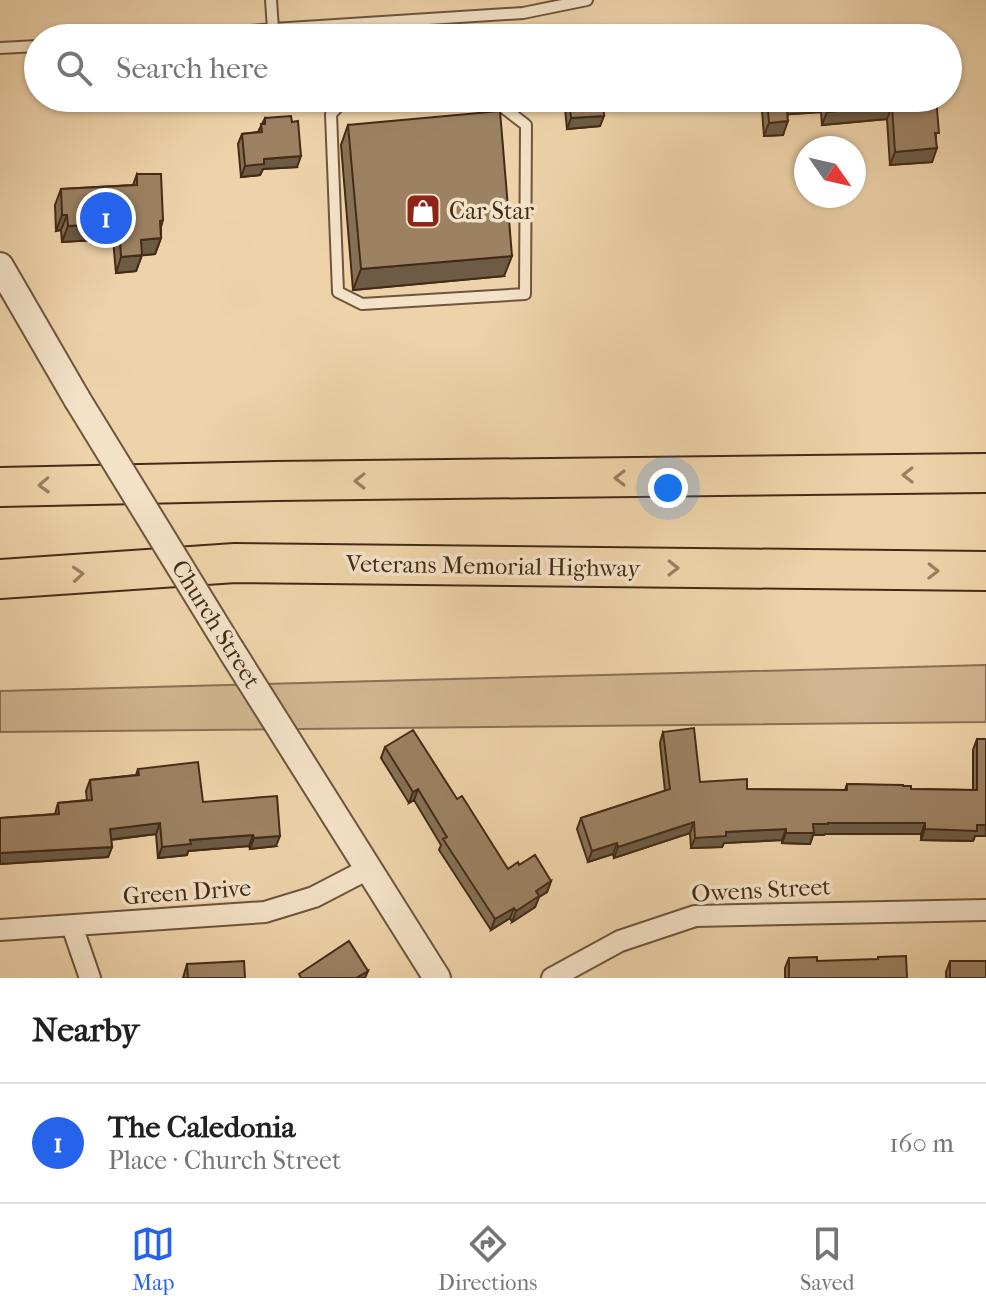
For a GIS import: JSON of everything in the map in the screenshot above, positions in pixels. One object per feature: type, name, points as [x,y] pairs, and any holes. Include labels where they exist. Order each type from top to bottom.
[{"type":"highway","points":[[0,487],[986,473]]},
{"type":"highway","name":"Veterans Memorial Highway","points":[[0,579],[235,563],[986,571]]},
{"type":"street","name":"Church Street","points":[[0,266],[77,399],[231,650],[437,978]]},
{"type":"street","name":"Green Drive","points":[[0,930],[265,912],[314,897],[368,869]]},
{"type":"street","name":"Owens Street","points":[[552,978],[620,941],[695,916],[986,910]]},
{"type":"street","points":[[72,926],[90,978]]},
{"type":"lane","points":[[271,0],[273,24]]},
{"type":"lane","points":[[523,0],[523,13]]},
{"type":"lane","points":[[359,24],[523,13],[587,0]]},
{"type":"lane","points":[[0,48],[24,47]]},
{"type":"lane","points":[[333,112],[338,292],[362,304],[525,294],[526,125],[509,112]]},
{"type":"shaded area","points":[[986,665],[986,722],[0,732],[0,691]]},
{"type":"building","name":"Car Star","points":[[500,112],[512,256],[361,269],[348,125]]},
{"type":"building","points":[[570,112],[604,112],[604,116],[571,118]]},
{"type":"building","points":[[768,112],[787,112],[788,121],[769,123]]},
{"type":"building","points":[[892,112],[937,112],[937,148],[895,152]]},
{"type":"building","points":[[291,116],[292,122],[298,121],[301,156],[264,159],[264,164],[245,166],[242,134],[262,132],[261,124],[265,124],[265,118]]},
{"type":"building","points":[[137,174],[161,174],[161,238],[141,240],[142,255],[121,257],[119,223],[68,226],[67,215],[62,215],[61,189],[137,185]]},
{"type":"building","points":[[694,728],[700,782],[747,779],[747,789],[847,790],[847,784],[977,790],[977,739],[986,739],[986,825],[977,825],[977,831],[925,829],[925,823],[828,823],[813,824],[814,833],[786,833],[786,829],[726,832],[726,836],[695,838],[694,822],[618,847],[617,843],[592,851],[581,818],[670,789],[663,732]]},
{"type":"building","points":[[413,730],[457,799],[462,796],[508,869],[535,855],[551,881],[536,891],[539,896],[516,911],[514,908],[495,919],[443,839],[447,837],[418,789],[413,792],[385,747]]},
{"type":"building","points":[[198,762],[203,802],[277,796],[280,836],[190,840],[191,844],[162,847],[160,823],[110,829],[112,847],[0,853],[0,818],[59,814],[58,803],[92,800],[90,780],[139,775],[138,769]]},
{"type":"building","points":[[349,941],[368,971],[356,978],[301,978],[299,974]]},
{"type":"building","points":[[906,956],[907,978],[789,978],[789,958],[817,957],[817,961]]},
{"type":"building","points":[[244,961],[245,978],[188,978],[187,964]]},
{"type":"building","points":[[950,961],[986,961],[986,978],[950,978]]},
{"type":"place","name":"Car Star","points":[[423,211]]},
{"type":"place","name":"The Caledonia","points":[[106,218]]}]
